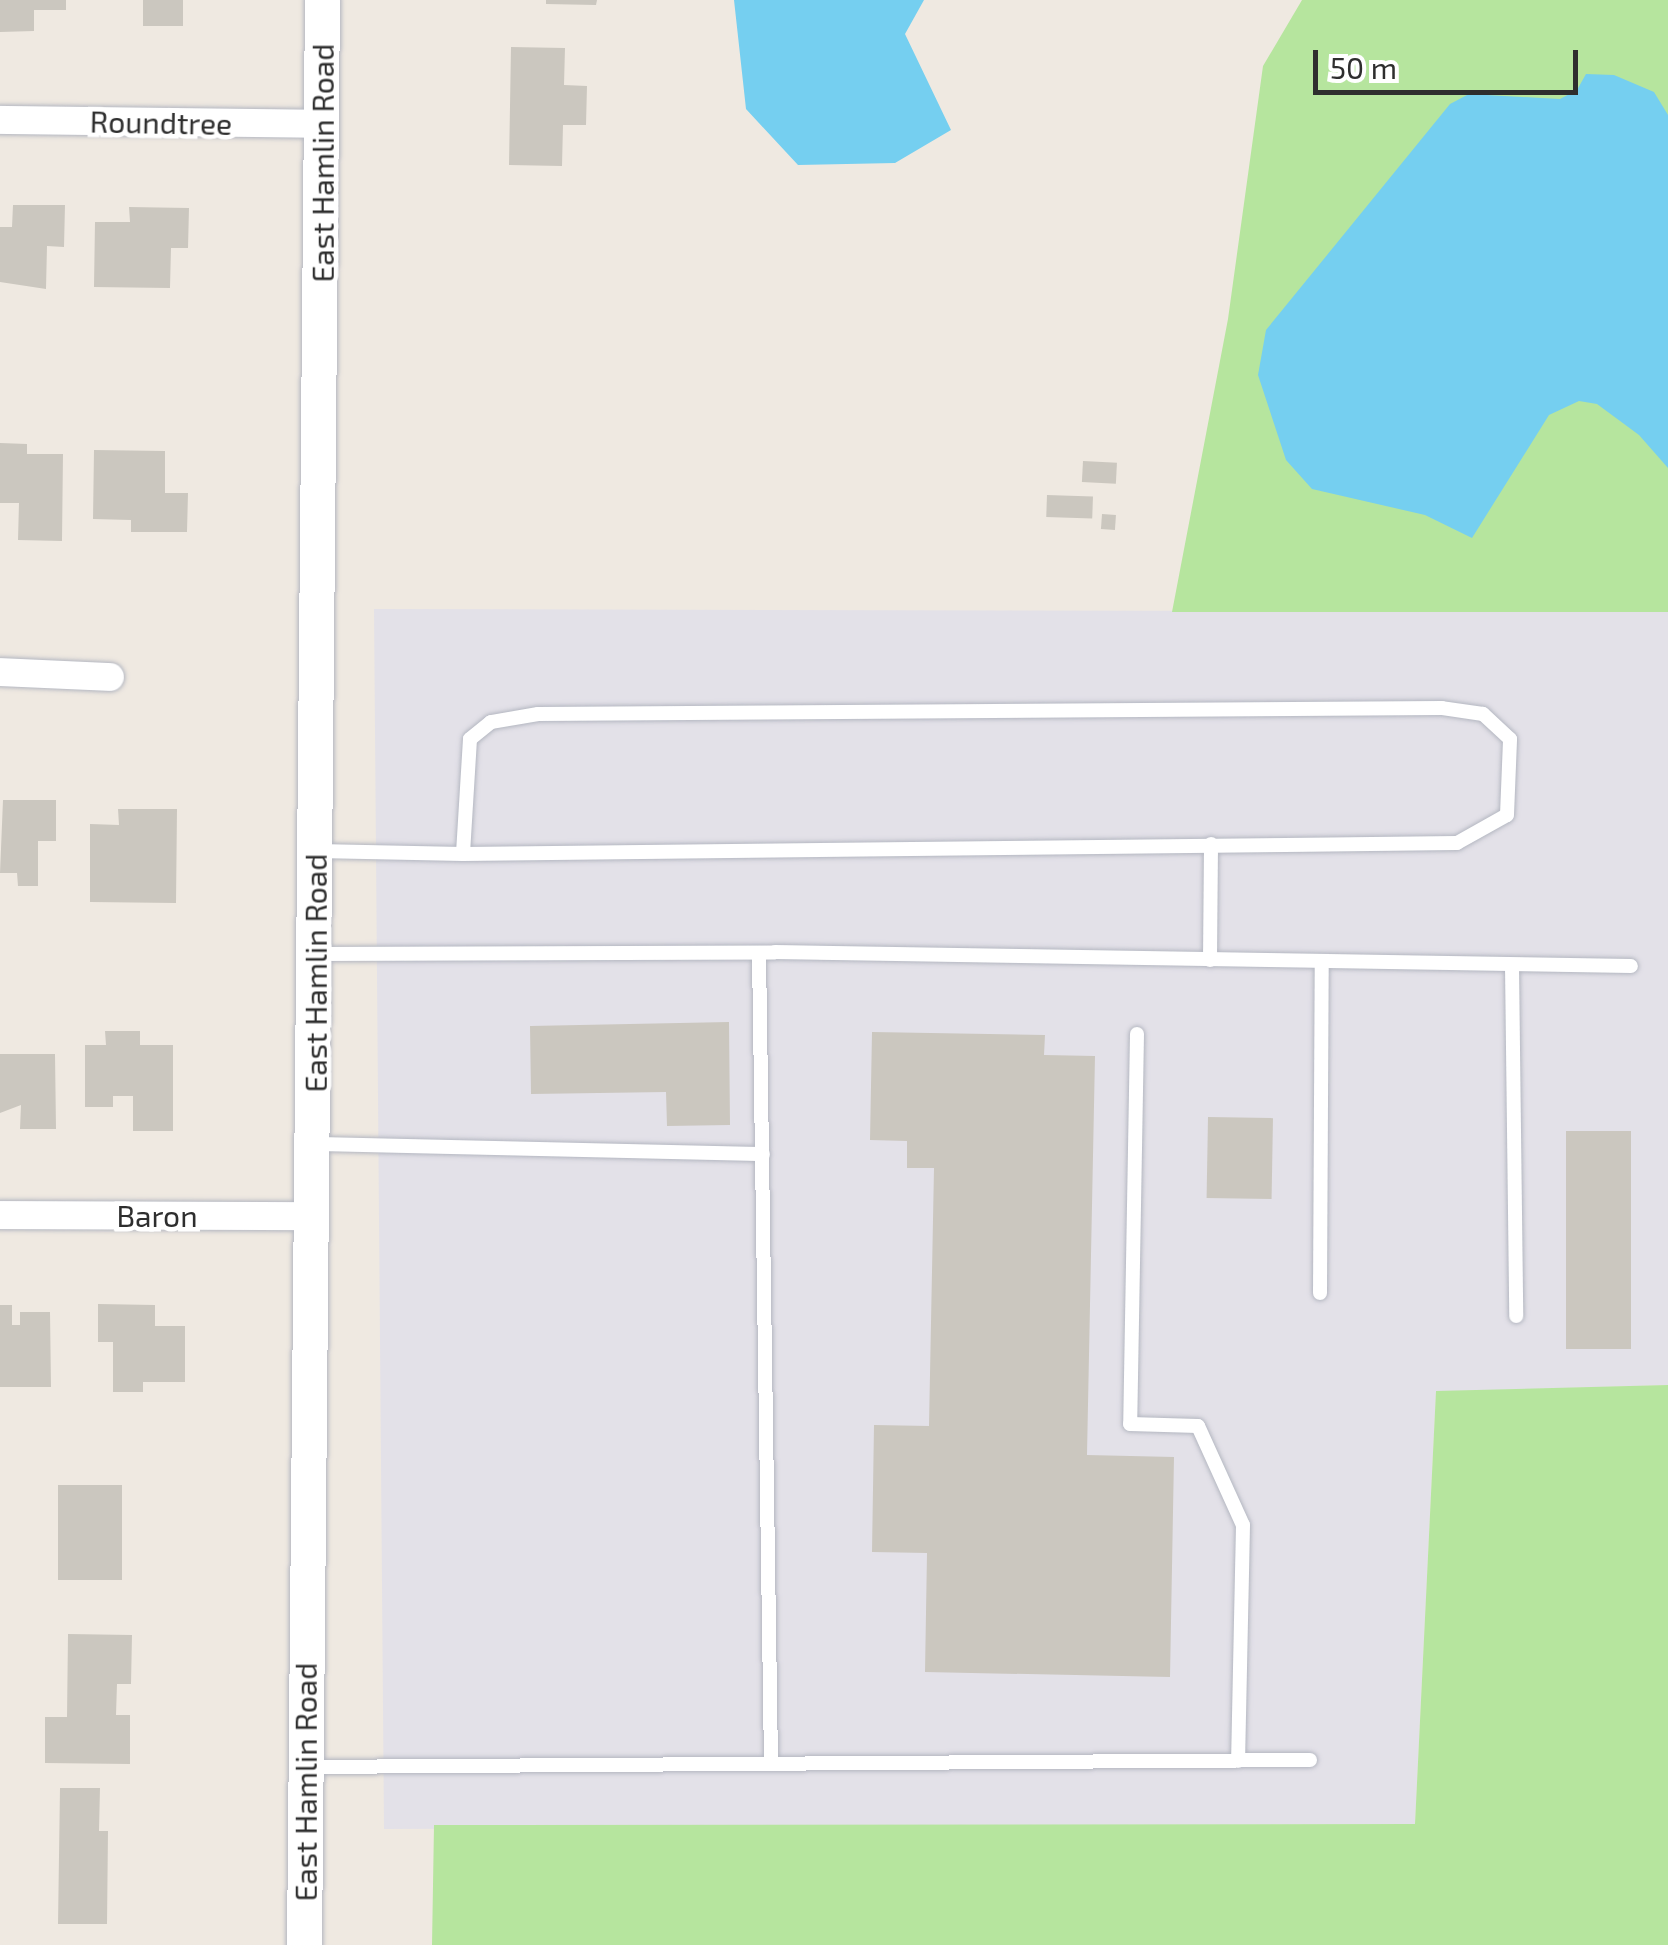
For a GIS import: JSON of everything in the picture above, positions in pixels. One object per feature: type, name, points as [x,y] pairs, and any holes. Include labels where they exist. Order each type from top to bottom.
[{"type":"street","name":"East Hamlin Road","points":[[304,1945],[322,0]]},
{"type":"street","name":"Roundtree","points":[[0,120],[322,124]]},
{"type":"street","points":[[0,672],[110,676]]},
{"type":"street","name":"Baron","points":[[0,1215],[313,1216]]},
{"type":"lane","points":[[316,852],[463,854],[1457,843],[1508,815],[1510,740],[1483,714],[1442,708],[538,714],[491,722],[470,739],[463,854]]},
{"type":"lane","points":[[1210,960],[1211,844]]},
{"type":"lane","points":[[759,953],[772,1764]]},
{"type":"lane","points":[[316,954],[759,953],[1631,966]]},
{"type":"lane","points":[[1320,1293],[1322,962]]},
{"type":"lane","points":[[1512,966],[1516,1316]]},
{"type":"lane","points":[[1137,1034],[1130,1424],[1198,1426],[1243,1524],[1238,1760]]},
{"type":"lane","points":[[314,1144],[422,1142],[763,1154]]},
{"type":"lane","points":[[304,1768],[1310,1760]]},
{"type":"shaded area","points":[[374,609],[1668,612],[1668,1385],[1436,1392],[1415,1824],[384,1829]]},
{"type":"green space","points":[[1302,0],[1668,0],[1668,612],[1172,612],[1228,319],[1263,66]]},
{"type":"green space","points":[[1668,1385],[1668,1945],[432,1945],[434,1825],[1415,1824],[1436,1391]]},
{"type":"water","points":[[734,0],[924,0],[905,34],[951,130],[895,163],[798,165],[746,109]]},
{"type":"water","points":[[1586,74],[1614,75],[1654,92],[1668,115],[1668,468],[1639,435],[1597,404],[1579,401],[1549,415],[1472,538],[1425,515],[1312,489],[1286,460],[1258,375],[1266,330],[1450,104],[1469,94],[1560,99],[1577,90]]},
{"type":"building","points":[[0,0],[66,0],[66,10],[34,10],[34,31],[0,32]]},
{"type":"building","points":[[143,0],[183,0],[183,26],[143,26]]},
{"type":"building","points":[[546,0],[597,0],[596,5],[546,4]]},
{"type":"building","points":[[511,47],[565,48],[564,85],[587,86],[586,125],[563,125],[562,166],[509,165]]},
{"type":"building","points":[[13,205],[65,205],[64,247],[47,246],[46,289],[0,282],[0,227],[12,227]]},
{"type":"building","points":[[129,207],[189,208],[188,248],[171,248],[170,288],[94,287],[95,222],[130,222]]},
{"type":"building","points":[[0,443],[27,444],[27,454],[63,454],[62,541],[18,540],[19,503],[0,503]]},
{"type":"building","points":[[94,450],[165,451],[165,493],[188,493],[187,532],[131,532],[131,520],[93,519]]},
{"type":"building","points":[[1083,461],[1117,463],[1116,484],[1082,482]]},
{"type":"building","points":[[1047,495],[1093,497],[1092,519],[1046,517]]},
{"type":"building","points":[[1102,514],[1116,515],[1115,530],[1101,529]]},
{"type":"building","points":[[3,800],[56,800],[56,841],[38,841],[38,886],[18,886],[17,873],[0,873]]},
{"type":"building","points":[[118,809],[177,809],[176,903],[90,902],[90,824],[119,825]]},
{"type":"building","points":[[729,1022],[730,1125],[667,1126],[666,1092],[531,1094],[530,1026]]},
{"type":"building","points":[[105,1031],[140,1031],[140,1045],[173,1045],[173,1131],[133,1131],[133,1096],[113,1096],[113,1107],[85,1107],[85,1045],[106,1045]]},
{"type":"building","points":[[872,1032],[1045,1035],[1044,1055],[1095,1056],[1087,1455],[1174,1457],[1170,1677],[925,1672],[927,1553],[872,1552],[874,1425],[929,1426],[934,1168],[907,1168],[907,1141],[870,1140]]},
{"type":"building","points":[[0,1054],[55,1054],[56,1129],[20,1129],[21,1105],[0,1113]]},
{"type":"building","points":[[1208,1117],[1273,1118],[1272,1199],[1207,1198]]},
{"type":"building","points":[[1566,1131],[1631,1131],[1631,1349],[1566,1349]]},
{"type":"building","points":[[98,1304],[155,1305],[155,1326],[185,1326],[185,1382],[143,1382],[143,1392],[113,1392],[113,1342],[98,1342]]},
{"type":"building","points":[[0,1305],[12,1305],[12,1325],[20,1325],[20,1312],[50,1312],[51,1387],[0,1387]]},
{"type":"building","points":[[58,1485],[122,1485],[122,1580],[58,1580]]},
{"type":"building","points":[[68,1634],[132,1635],[131,1684],[117,1684],[116,1715],[130,1715],[130,1764],[45,1763],[45,1717],[67,1717]]},
{"type":"building","points":[[60,1788],[100,1788],[99,1831],[108,1831],[107,1924],[58,1924]]}]
